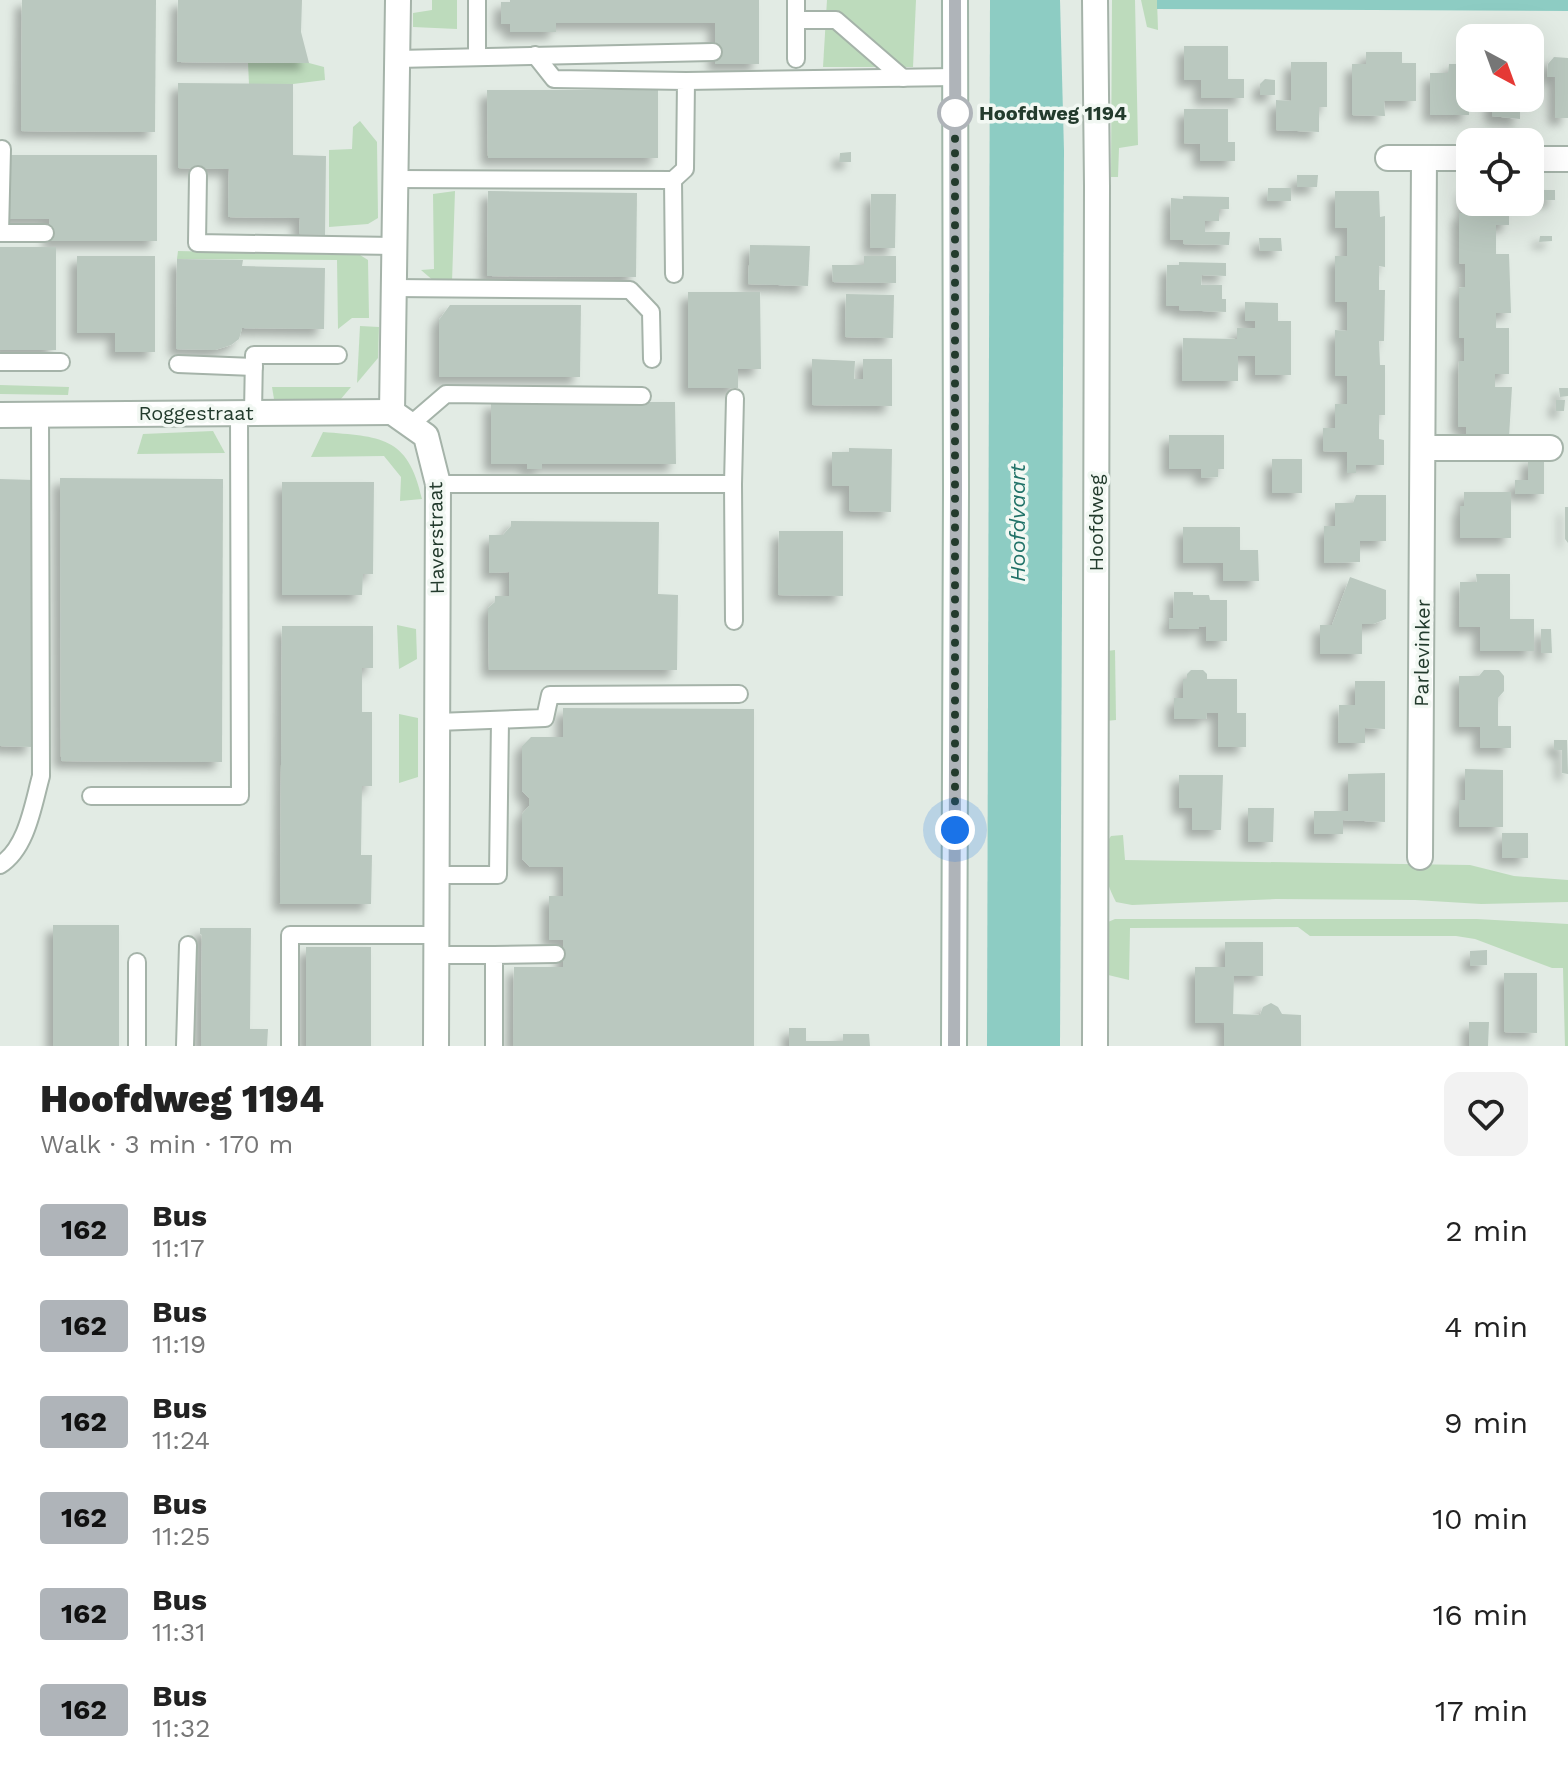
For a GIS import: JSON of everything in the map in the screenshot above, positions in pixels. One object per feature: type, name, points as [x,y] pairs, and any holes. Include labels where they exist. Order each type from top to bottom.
[{"type":"street","points":[[398,0],[393,288],[401,418]]},
{"type":"street","points":[[954,1046],[955,0]]},
{"type":"street","name":"Hoofdweg","points":[[1095,0],[1095,1046]]},
{"type":"street","points":[[1388,158],[1456,158]]},
{"type":"street","name":"Parlevinker","points":[[1420,857],[1424,158]]},
{"type":"street","points":[[1544,159],[1568,159]]},
{"type":"street","name":"Roggestraat","points":[[0,415],[246,413],[401,418]]},
{"type":"street","name":"Haverstraat","points":[[401,418],[426,436],[438,484],[436,1046]]},
{"type":"street","points":[[1424,448],[1550,448]]},
{"type":"lane","points":[[477,0],[477,57]]},
{"type":"lane","points":[[796,0],[796,59]]},
{"type":"lane","points":[[796,20],[836,20],[903,78]]},
{"type":"lane","points":[[397,59],[713,52]]},
{"type":"lane","points":[[535,55],[554,79],[686,81],[955,77]]},
{"type":"lane","points":[[395,179],[673,180],[685,169],[686,81]]},
{"type":"lane","points":[[2,149],[0,233],[45,233]]},
{"type":"lane","points":[[198,175],[197,243],[394,246]]},
{"type":"lane","points":[[673,180],[674,274]]},
{"type":"lane","points":[[393,288],[630,290],[651,312],[652,359]]},
{"type":"lane","points":[[91,796],[240,796],[246,413],[254,355],[338,355]]},
{"type":"lane","points":[[0,362],[61,362]]},
{"type":"lane","points":[[178,364],[254,367]]},
{"type":"lane","points":[[401,418],[446,394],[642,396]]},
{"type":"lane","points":[[734,621],[735,398]]},
{"type":"lane","points":[[0,865],[10,859],[27,827],[41,776],[40,414]]},
{"type":"lane","points":[[438,484],[733,484]]},
{"type":"lane","points":[[437,722],[545,718],[550,695],[739,694]]},
{"type":"lane","points":[[437,875],[498,875],[500,720]]},
{"type":"lane","points":[[290,1046],[290,935],[437,945],[494,955],[556,954]]},
{"type":"lane","points":[[185,1046],[188,945]]},
{"type":"lane","points":[[494,955],[494,1046]]},
{"type":"lane","points":[[137,962],[137,1046]]},
{"type":"green space","points":[[432,0],[457,0],[457,29],[413,27],[413,13],[432,10]]},
{"type":"green space","points":[[827,0],[916,0],[913,67],[823,67]]},
{"type":"green space","points":[[1112,0],[1135,0],[1138,145],[1119,148],[1118,177],[1111,177]]},
{"type":"green space","points":[[1141,0],[1157,0],[1158,30],[1147,27]]},
{"type":"green space","points":[[248,63],[309,63],[324,67],[325,80],[249,84]]},
{"type":"green space","points":[[360,121],[377,142],[378,218],[368,224],[329,227],[329,150],[352,149],[353,127]]},
{"type":"green space","points":[[455,191],[452,282],[435,282],[421,270],[434,269],[433,194]]},
{"type":"green space","points":[[178,251],[360,255],[368,260],[369,318],[352,318],[338,329],[337,260],[177,259]]},
{"type":"green space","points":[[360,326],[379,327],[378,358],[357,383]]},
{"type":"green space","points":[[0,385],[69,387],[68,395],[0,394]]},
{"type":"green space","points":[[272,387],[351,387],[340,400],[274,399]]},
{"type":"green space","points":[[213,431],[225,453],[137,454],[143,434]]},
{"type":"green space","points":[[323,432],[389,443],[409,462],[422,499],[400,501],[401,477],[384,456],[311,457]]},
{"type":"green space","points":[[397,625],[416,629],[417,659],[399,669]]},
{"type":"green space","points":[[1115,650],[1116,720],[1106,721],[1107,651]]},
{"type":"green space","points":[[399,714],[418,718],[418,777],[399,783]]},
{"type":"green space","points":[[1123,835],[1125,860],[1470,865],[1514,876],[1568,880],[1568,902],[1481,904],[1276,899],[1132,905],[1116,902],[1104,869],[1106,844],[1111,836]]},
{"type":"green space","points":[[1115,919],[1477,919],[1568,924],[1568,1046],[1565,1046],[1563,968],[1552,968],[1475,939],[1456,936],[1310,936],[1298,927],[1130,928],[1129,980],[1104,974],[1101,925]]},
{"type":"water","name":"Hoofdvaart","points":[[990,0],[1060,0],[1064,151],[1060,1046],[987,1046]]},
{"type":"water","points":[[1157,0],[1568,0],[1568,11],[1157,9]]},
{"type":"building","points":[[22,0],[156,0],[155,132],[21,131]]},
{"type":"building","points":[[178,0],[302,0],[301,32],[309,63],[177,62]]},
{"type":"building","points":[[759,0],[759,64],[715,64],[715,23],[556,23],[556,32],[510,32],[510,24],[501,24],[501,2]]},
{"type":"building","points":[[1184,46],[1228,46],[1228,79],[1244,79],[1244,98],[1201,98],[1201,80],[1184,80]]},
{"type":"building","points":[[1366,52],[1402,52],[1402,63],[1416,63],[1416,101],[1384,101],[1385,116],[1352,115],[1352,64],[1366,64]]},
{"type":"building","points":[[1554,57],[1568,58],[1568,118],[1555,118],[1555,77],[1547,77],[1548,64]]},
{"type":"building","points":[[1291,62],[1327,62],[1327,107],[1319,107],[1319,132],[1276,130],[1276,100],[1291,101]]},
{"type":"building","points":[[1449,64],[1456,64],[1456,112],[1469,112],[1469,115],[1430,115],[1430,73],[1448,73]]},
{"type":"building","points":[[1265,79],[1275,80],[1275,95],[1260,95],[1260,84]]},
{"type":"building","points":[[178,83],[293,84],[293,155],[326,156],[325,235],[299,234],[300,218],[228,217],[229,169],[178,168]]},
{"type":"building","points":[[487,90],[658,90],[658,158],[488,158]]},
{"type":"building","points":[[1184,109],[1228,109],[1228,142],[1235,142],[1235,161],[1200,161],[1200,144],[1184,143]]},
{"type":"building","points":[[1492,112],[1520,112],[1520,119],[1492,116]]},
{"type":"building","points":[[851,152],[851,162],[839,162],[840,153]]},
{"type":"building","points":[[9,155],[157,155],[157,241],[50,241],[49,219],[8,219]]},
{"type":"building","points":[[1297,175],[1318,175],[1317,187],[1297,187]]},
{"type":"building","points":[[1268,188],[1291,188],[1291,201],[1267,201]]},
{"type":"building","points":[[1544,190],[1555,190],[1555,200],[1544,200]]},
{"type":"building","points":[[488,191],[637,193],[636,277],[487,276]]},
{"type":"building","points":[[1335,191],[1379,191],[1380,217],[1385,216],[1385,267],[1379,266],[1379,290],[1385,290],[1384,341],[1379,341],[1380,365],[1385,365],[1385,415],[1379,415],[1379,439],[1384,440],[1384,465],[1356,465],[1356,473],[1347,473],[1347,452],[1323,451],[1323,428],[1335,428],[1335,404],[1347,404],[1347,376],[1335,376],[1335,330],[1347,331],[1347,302],[1335,302],[1335,256],[1347,256],[1347,228],[1335,228]]},
{"type":"building","points":[[871,194],[896,194],[895,248],[870,248]]},
{"type":"building","points":[[1183,196],[1229,197],[1229,209],[1219,209],[1219,221],[1205,221],[1205,232],[1230,232],[1229,245],[1183,244],[1183,240],[1170,240],[1171,198],[1183,199]]},
{"type":"building","points":[[1459,216],[1509,216],[1509,225],[1496,225],[1496,254],[1509,254],[1511,313],[1496,313],[1496,328],[1509,328],[1509,374],[1495,374],[1495,387],[1512,387],[1509,437],[1466,438],[1466,427],[1458,427],[1459,361],[1464,361],[1464,338],[1459,338],[1459,288],[1465,287],[1465,264],[1459,263]]},
{"type":"building","points":[[1540,236],[1552,236],[1552,241],[1539,242]]},
{"type":"building","points":[[1259,238],[1281,238],[1282,251],[1260,251]]},
{"type":"building","points":[[750,245],[810,246],[808,286],[748,284]]},
{"type":"building","points":[[0,247],[56,247],[56,350],[0,350]]},
{"type":"building","points":[[77,256],[155,256],[155,352],[115,352],[115,333],[77,333]]},
{"type":"building","points":[[864,256],[896,256],[896,283],[833,282],[832,265],[864,265]]},
{"type":"building","points":[[177,259],[243,260],[242,266],[325,268],[324,329],[242,328],[239,339],[231,345],[215,350],[176,349]]},
{"type":"building","points":[[1179,262],[1226,263],[1226,276],[1202,275],[1201,285],[1222,285],[1226,312],[1179,310],[1179,306],[1166,306],[1167,265],[1179,265]]},
{"type":"building","points":[[688,292],[760,292],[761,369],[738,369],[738,388],[688,388]]},
{"type":"building","points":[[846,294],[894,295],[893,338],[845,337]]},
{"type":"building","points":[[1245,302],[1278,303],[1278,321],[1291,321],[1291,375],[1255,375],[1255,356],[1238,356],[1238,381],[1182,381],[1183,338],[1237,339],[1237,328],[1255,328],[1255,321],[1245,321]]},
{"type":"building","points":[[450,305],[581,305],[580,377],[439,377],[439,320]]},
{"type":"building","points":[[812,359],[855,361],[854,379],[863,379],[863,359],[892,359],[892,406],[812,405]]},
{"type":"building","points":[[1559,388],[1568,388],[1568,396],[1560,397]]},
{"type":"building","points":[[1556,400],[1565,400],[1564,411],[1556,411]]},
{"type":"building","points":[[491,402],[675,402],[676,464],[542,464],[542,469],[527,469],[527,464],[491,464]]},
{"type":"building","points":[[1169,435],[1224,435],[1224,469],[1218,469],[1218,477],[1201,478],[1201,469],[1169,469]]},
{"type":"building","points":[[849,448],[892,449],[891,512],[849,511],[849,486],[832,486],[832,452],[849,452]]},
{"type":"building","points":[[1528,458],[1544,458],[1544,494],[1515,494],[1515,480],[1528,480]]},
{"type":"building","points":[[1272,459],[1302,459],[1302,493],[1272,493]]},
{"type":"building","points":[[60,478],[223,479],[222,762],[61,761]]},
{"type":"building","points":[[0,479],[34,480],[33,747],[0,746]]},
{"type":"building","points":[[282,482],[374,482],[373,574],[363,574],[362,595],[282,595]]},
{"type":"building","points":[[1464,492],[1511,492],[1511,538],[1460,538],[1460,506],[1464,506]]},
{"type":"building","points":[[1356,495],[1386,495],[1386,541],[1360,541],[1360,562],[1324,563],[1324,526],[1335,526],[1335,503],[1353,503]]},
{"type":"building","points":[[1565,507],[1568,507],[1568,543],[1565,539]]},
{"type":"building","points":[[511,521],[659,522],[658,594],[678,595],[677,670],[489,670],[488,608],[495,602],[495,596],[509,596],[509,572],[489,573],[489,535],[503,535],[511,526]]},
{"type":"building","points":[[1183,527],[1240,527],[1240,550],[1258,550],[1259,581],[1223,581],[1223,563],[1183,563]]},
{"type":"building","points":[[779,531],[843,531],[843,596],[778,595]]},
{"type":"building","points":[[1476,574],[1510,574],[1510,619],[1534,619],[1534,651],[1480,651],[1480,627],[1459,627],[1460,582],[1477,582]]},
{"type":"building","points":[[1350,577],[1386,590],[1386,619],[1362,624],[1362,654],[1320,654],[1320,625],[1332,625]]},
{"type":"building","points":[[1174,592],[1193,592],[1193,595],[1209,595],[1210,600],[1227,600],[1227,641],[1206,641],[1206,626],[1199,629],[1169,629],[1169,619],[1173,618]]},
{"type":"building","points":[[282,626],[373,626],[373,668],[362,668],[362,712],[372,712],[372,786],[362,786],[361,855],[372,855],[371,904],[280,904]]},
{"type":"building","points":[[1541,629],[1551,629],[1552,653],[1541,653]]},
{"type":"building","points":[[1191,670],[1203,670],[1207,679],[1237,679],[1237,713],[1246,713],[1246,747],[1218,747],[1218,713],[1207,713],[1206,719],[1174,719],[1174,698],[1183,698],[1183,679],[1187,679]]},
{"type":"building","points":[[1484,670],[1499,670],[1504,676],[1504,691],[1498,698],[1498,726],[1511,726],[1511,748],[1480,748],[1480,727],[1459,727],[1459,676],[1479,676]]},
{"type":"building","points":[[1355,681],[1385,681],[1385,729],[1365,728],[1365,743],[1338,743],[1339,705],[1355,705]]},
{"type":"building","points":[[563,708],[754,709],[754,1046],[513,1046],[514,967],[563,967],[563,940],[549,940],[549,896],[563,896],[563,867],[530,867],[522,859],[522,814],[529,806],[529,798],[522,791],[522,746],[531,737],[563,737]]},
{"type":"building","points":[[1554,740],[1567,740],[1568,774],[1562,773],[1562,750],[1554,750]]},
{"type":"building","points":[[1465,769],[1503,770],[1503,827],[1459,827],[1459,800],[1465,800]]},
{"type":"building","points":[[1385,773],[1385,822],[1343,820],[1343,834],[1314,834],[1314,811],[1348,811],[1348,774]]},
{"type":"building","points":[[1179,775],[1223,775],[1221,830],[1192,830],[1192,808],[1179,808]]},
{"type":"building","points":[[1248,808],[1274,808],[1273,842],[1248,842]]},
{"type":"building","points":[[1502,833],[1528,833],[1528,858],[1502,858]]},
{"type":"building","points":[[53,925],[119,925],[119,1046],[53,1046]]},
{"type":"building","points":[[200,928],[251,928],[250,1029],[268,1029],[267,1046],[201,1046]]},
{"type":"building","points":[[1225,942],[1263,942],[1263,976],[1234,976],[1233,1014],[1260,1015],[1263,1007],[1271,1003],[1282,1014],[1301,1015],[1301,1046],[1224,1046],[1224,1023],[1195,1023],[1195,967],[1225,967]]},
{"type":"building","points":[[306,947],[371,947],[371,1046],[306,1046]]},
{"type":"building","points":[[1487,950],[1487,965],[1470,966],[1470,951]]},
{"type":"building","points":[[1504,973],[1537,973],[1537,1033],[1504,1032]]},
{"type":"building","points":[[1469,1022],[1489,1022],[1488,1046],[1469,1046]]},
{"type":"building","points":[[789,1028],[806,1028],[806,1041],[843,1041],[843,1034],[869,1034],[870,1046],[789,1046]]},
{"type":"bus line","name":"162","points":[[954,1046],[955,0]]},
{"type":"place","name":"Hoofdweg 1194","points":[[955,113]]},
{"type":"route","points":[[955,113],[955,103],[956,490],[955,830]]}]
